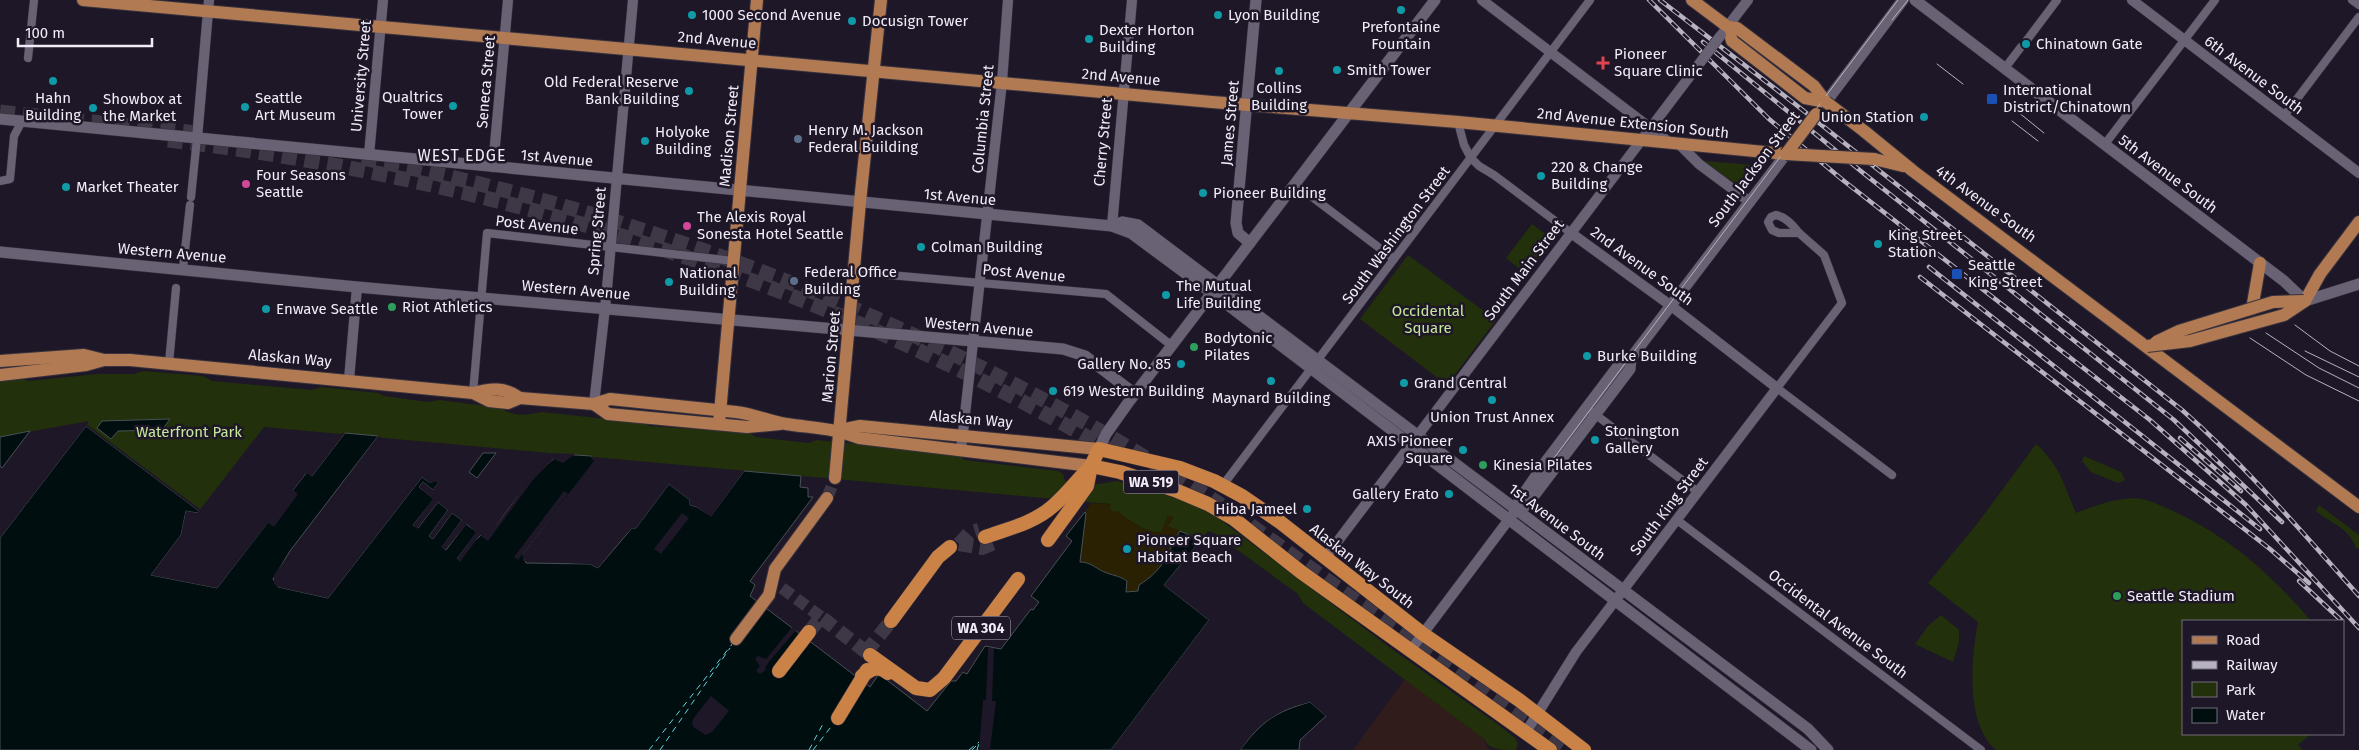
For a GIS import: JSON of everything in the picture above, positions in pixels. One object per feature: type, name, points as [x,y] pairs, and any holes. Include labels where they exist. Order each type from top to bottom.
[{"type":"highway","name":"Alaskan Way South","points":[[1099,449],[1180,468],[1223,486],[1263,509],[1423,634],[1536,713],[1584,750]]},
{"type":"highway","points":[[1048,540],[1087,486],[1091,466],[1099,449]]},
{"type":"highway","points":[[986,537],[1043,514],[1091,466]]},
{"type":"highway","name":"WA 519","points":[[1091,466],[1163,486],[1208,504],[1234,519],[1285,559],[1410,650]]},
{"type":"highway","points":[[891,621],[938,557],[950,546]]},
{"type":"highway","name":"WA 304","points":[[939,684],[1018,579]]},
{"type":"highway","points":[[779,671],[809,632]]},
{"type":"highway","points":[[1410,650],[1550,750]]},
{"type":"highway","points":[[838,718],[873,657],[916,688],[926,691],[939,684]]},
{"type":"highway","points":[[862,676],[872,669],[884,670],[917,694],[931,692],[939,684]]},
{"type":"main road","name":"2nd Avenue","points":[[83,0],[209,6],[380,26],[505,38],[1349,113]]},
{"type":"main road","name":"Madison Street","points":[[719,424],[757,0]]},
{"type":"main road","name":"Marion Street","points":[[835,478],[860,202],[881,0]]},
{"type":"main road","name":"James Street","points":[[1250,243],[1238,233],[1236,223],[1256,0]]},
{"type":"main road","points":[[1099,449],[1106,434],[1135,394],[1435,0]]},
{"type":"main road","name":"4th Avenue South","points":[[1692,0],[1724,31],[1737,28],[1814,86],[1826,102],[1913,171],[2359,507]]},
{"type":"main road","name":"South Jackson Street","points":[[1512,514],[1537,474],[1621,362],[1631,358],[1903,0]]},
{"type":"main road","name":"5th Avenue South","points":[[1915,0],[2260,263],[2305,301]]},
{"type":"main road","name":"2nd Avenue Extension South","points":[[1349,113],[1786,154],[1880,160],[1898,164],[1913,171]]},
{"type":"main road","name":"1st Avenue","points":[[0,119],[1112,226],[1131,233],[1215,289]]},
{"type":"main road","points":[[2147,346],[2190,342],[2284,315],[2305,301],[2320,274],[2359,222]]},
{"type":"main road","name":"Western Avenue","points":[[0,252],[183,268],[357,287],[481,296],[1063,350],[1076,353],[1089,360],[1135,394]]},
{"type":"main road","points":[[2252,309],[2260,263]]},
{"type":"main road","points":[[2147,346],[2179,331],[2273,302],[2305,301],[2359,284]]},
{"type":"main road","name":"1st Avenue South","points":[[1215,289],[1512,514],[1623,590],[1808,729],[1828,750]]},
{"type":"main road","name":"Alaskan Way","points":[[0,361],[84,355],[104,360],[169,363],[473,393],[490,388],[510,391],[520,398],[594,404],[610,399],[755,414],[787,424],[840,430],[859,438],[1091,466]]},
{"type":"main road","name":"South Jackson Street","points":[[1512,514],[1527,505],[1597,415],[1630,370],[1631,358]]},
{"type":"main road","name":"Alaskan Way","points":[[0,375],[86,365],[104,360]]},
{"type":"main road","name":"Alaskan Way","points":[[594,404],[608,414],[753,427],[787,424]]},
{"type":"main road","name":"Alaskan Way","points":[[840,430],[860,426],[963,434],[1099,449]]},
{"type":"main road","points":[[736,639],[769,594],[777,587],[775,569],[827,498]]},
{"type":"main road","name":"1st Avenue South","points":[[1512,514],[1615,601],[1811,750]]},
{"type":"street","points":[[28,58],[34,0]]},
{"type":"street","name":"University Street","points":[[369,155],[383,0]]},
{"type":"street","name":"Seneca Street","points":[[493,167],[508,0]]},
{"type":"street","name":"Spring Street","points":[[594,404],[605,309],[633,0]]},
{"type":"street","name":"Columbia Street","points":[[961,450],[1002,82],[1008,0]]},
{"type":"street","name":"Cherry Street","points":[[1112,226],[1122,93],[1132,0]]},
{"type":"street","points":[[1482,0],[1750,202]]},
{"type":"street","name":"South Washington Street","points":[[1223,486],[1590,0]]},
{"type":"street","name":"South Main Street","points":[[1325,558],[1748,0]]},
{"type":"street","points":[[2027,40],[2057,0]]},
{"type":"street","name":"6th Avenue South","points":[[2132,0],[2359,173]]},
{"type":"street","points":[[2105,144],[2215,0]]},
{"type":"street","points":[[2352,0],[2359,5]]},
{"type":"street","points":[[183,268],[209,6]]},
{"type":"street","points":[[2284,116],[2359,18]]},
{"type":"street","points":[[2005,68],[2021,47]]},
{"type":"street","points":[[0,181],[10,179],[14,136],[22,121]]},
{"type":"street","name":"2nd Avenue South","points":[[1458,122],[1460,137],[1471,158],[1671,305],[1777,388]]},
{"type":"street","points":[[1295,184],[1394,259]]},
{"type":"street","name":"Post Avenue","points":[[481,296],[487,233],[734,261]]},
{"type":"street","name":"South King Street","points":[[1526,732],[1536,713],[1576,652],[1842,303],[1824,255],[1799,233]]},
{"type":"street","name":"Post Avenue","points":[[855,272],[1106,294],[1167,342],[1173,344]]},
{"type":"street","points":[[349,380],[357,287]]},
{"type":"street","points":[[169,363],[176,288]]},
{"type":"street","points":[[473,393],[481,296]]},
{"type":"street","points":[[1777,388],[1892,474]]},
{"type":"street","points":[[1587,408],[1698,492]]},
{"type":"street","name":"South Jackson Street","points":[[1410,650],[1512,514]]},
{"type":"street","name":"Occidental Avenue South","points":[[1677,520],[1981,750]]},
{"type":"shaded area","points":[[1405,679],[1485,740],[1486,746],[1491,750],[1353,750]]},
{"type":"green space","points":[[1704,161],[1754,165],[1760,169],[1744,190]]},
{"type":"green space","points":[[1532,224],[1552,239],[1525,273],[1506,258]]},
{"type":"green space","name":"Occidental Square","points":[[1408,255],[1496,320],[1447,385],[1360,319]]},
{"type":"green space","name":"Waterfront Park","points":[[143,371],[203,376],[212,381],[311,390],[321,387],[378,393],[384,396],[428,402],[440,400],[501,408],[516,414],[542,412],[644,423],[649,426],[750,433],[756,437],[809,443],[816,440],[949,453],[960,455],[964,460],[1058,471],[1063,474],[1065,481],[1099,484],[1116,481],[1142,486],[1191,504],[1218,518],[1389,647],[1500,726],[1515,738],[1518,743],[1516,750],[1497,749],[1489,746],[1485,740],[1303,603],[1298,594],[1214,533],[1208,531],[1201,540],[1167,526],[1173,518],[1168,516],[1161,532],[1151,531],[1132,522],[1117,511],[1113,512],[1110,509],[1110,504],[264,427],[199,511],[86,426],[89,421],[0,437],[0,380],[23,378],[29,381],[97,374],[134,374]]},
{"type":"green space","name":"Seattle Stadium","points":[[2036,444],[2056,468],[2076,513],[2120,500],[2138,499],[2149,501],[2191,520],[2230,544],[2281,588],[2310,620],[2182,620],[2182,735],[2310,735],[2298,745],[2303,750],[1996,750],[1986,738],[1979,724],[1975,707],[1972,671],[1978,622],[1928,583],[1977,524]]},
{"type":"green space","points":[[2084,456],[2121,472],[2125,480],[2118,483],[2091,472],[2082,461]]},
{"type":"green space","points":[[2319,505],[2359,535],[2359,548],[2356,548],[2344,530],[2316,511]]},
{"type":"green space","points":[[1941,615],[1959,630],[1959,642],[1953,662],[1915,644],[1928,626]]},
{"type":"sand","name":"Pioneer Square Habitat Beach","points":[[1091,503],[1111,504],[1110,509],[1113,512],[1117,511],[1138,526],[1156,532],[1161,532],[1168,516],[1174,517],[1168,526],[1180,531],[1166,560],[1151,579],[1139,585],[1138,591],[1126,592],[1127,581],[1103,572],[1089,564],[1080,562],[1085,512]]},
{"type":"water","points":[[170,419],[162,430],[118,431],[111,439],[97,428],[102,421]]},
{"type":"water","points":[[86,426],[199,511],[197,513],[186,511],[181,535],[151,575],[217,588],[307,472],[312,476],[345,433],[378,436],[290,551],[273,579],[278,587],[328,598],[422,477],[429,482],[440,481],[433,490],[423,482],[419,487],[434,499],[413,525],[418,528],[438,502],[448,510],[429,536],[433,539],[452,513],[462,520],[442,547],[446,550],[466,524],[477,532],[457,559],[481,535],[488,540],[520,494],[540,471],[560,454],[591,456],[595,461],[523,554],[526,563],[590,564],[598,568],[632,528],[636,528],[669,484],[690,500],[690,505],[711,516],[744,471],[801,476],[800,487],[808,488],[808,497],[813,497],[750,581],[755,585],[750,596],[870,687],[879,674],[927,711],[951,681],[956,681],[963,672],[967,674],[985,646],[1001,649],[1031,609],[1033,610],[1039,602],[1031,596],[1072,541],[1066,536],[1085,512],[1080,562],[1088,563],[1103,572],[1127,581],[1126,592],[1138,591],[1139,585],[1154,573],[1164,561],[1180,531],[1201,540],[1164,585],[1209,620],[1111,750],[0,750],[0,538]]},
{"type":"water","points":[[30,431],[2,468],[0,466],[0,437]]},
{"type":"water","points":[[483,453],[496,453],[477,478],[469,472]]},
{"type":"water","points":[[1310,702],[1326,716],[1300,740],[1299,750],[1240,750],[1255,732],[1270,719],[1287,710]]},
{"type":"pier","points":[[86,424],[201,510],[198,515],[188,514],[183,536],[155,573],[216,586],[305,471],[311,472],[342,433],[345,433],[312,476],[306,473],[293,490],[298,494],[274,527],[268,523],[217,588],[151,575],[181,535],[186,511],[197,513],[199,511],[86,426],[0,538],[0,534]]},
{"type":"pier","points":[[378,436],[381,437],[276,576],[276,582],[279,585],[328,595],[421,475],[430,479],[441,479],[442,481],[434,492],[422,487],[436,499],[417,525],[438,499],[451,510],[432,536],[452,510],[478,530],[479,533],[488,537],[531,478],[556,453],[575,454],[563,463],[553,459],[533,480],[488,541],[480,535],[460,562],[457,559],[476,532],[467,524],[445,550],[441,547],[462,520],[452,513],[433,539],[429,536],[448,510],[438,502],[417,529],[413,525],[433,499],[419,487],[423,482],[433,490],[439,482],[429,482],[422,477],[328,598],[278,587],[274,584],[274,575]]},
{"type":"pier","points":[[591,456],[597,459],[597,462],[526,555],[525,560],[590,562],[597,565],[617,540],[634,525],[668,482],[671,482],[691,498],[693,504],[698,504],[710,513],[741,471],[744,471],[711,517],[697,507],[690,505],[690,500],[669,484],[636,528],[632,528],[598,568],[590,564],[523,561],[523,554],[594,461]]},
{"type":"pier","points":[[564,491],[568,494],[518,560],[514,557]]},
{"type":"pier","points":[[682,513],[689,518],[661,554],[654,549]]},
{"type":"pier","points":[[1203,538],[1203,542],[1168,585],[1210,618],[1211,621],[1114,750],[1111,750],[1209,620],[1164,585]]},
{"type":"pier","points":[[793,626],[797,629],[768,663],[765,668],[766,670],[760,674],[756,671],[760,666],[755,659],[758,656],[766,659]]},
{"type":"pier","points":[[988,648],[994,648],[992,701],[996,701],[990,750],[979,750],[983,700],[986,700]]},
{"type":"pier","points":[[711,696],[729,711],[712,732],[706,735],[693,727],[692,723]]},
{"type":"pier","points":[[1311,699],[1327,714],[1326,716],[1310,702],[1287,708],[1257,727],[1240,750],[1238,750],[1256,725],[1286,706]]},
{"type":"ferry route","points":[[649,750],[733,643]]},
{"type":"ferry route","points":[[660,750],[730,648]]},
{"type":"ferry route","points":[[809,750],[824,722]]},
{"type":"ferry route","points":[[813,750],[834,723]]},
{"type":"ferry route","points":[[969,750],[979,742]]},
{"type":"ferry route","points":[[977,750],[979,743]]},
{"type":"ferry route","points":[[972,750],[976,746]]},
{"type":"tunnel","points":[[0,112],[206,134]]},
{"type":"tunnel","points":[[168,140],[292,158],[415,181],[537,211],[657,247],[775,289],[890,337],[1003,392],[1113,452]]},
{"type":"tunnel","points":[[362,158],[476,183],[589,213],[700,249],[808,290],[915,336],[1019,387],[1121,443],[1221,505]]},
{"type":"tunnel","points":[[827,498],[835,478]]},
{"type":"tunnel","points":[[1250,525],[1564,750]]},
{"type":"tunnel","points":[[959,544],[969,533],[979,530]]},
{"type":"tunnel","points":[[959,544],[982,548],[994,543]]},
{"type":"tunnel","points":[[782,588],[821,617]]},
{"type":"tunnel","points":[[809,632],[821,617],[870,655]]},
{"type":"tunnel","points":[[866,652],[891,621]]},
{"type":"tram line","points":[[1548,466],[1898,0]]},
{"type":"tram line","points":[[1892,20],[1908,0]]},
{"type":"tram line","points":[[1937,64],[1963,84]]},
{"type":"tram line","points":[[2018,112],[2044,133]]},
{"type":"tram line","points":[[2012,121],[2038,141]]},
{"type":"tram line","points":[[2295,325],[2330,351],[2359,366]]},
{"type":"tram line","points":[[2266,333],[2319,368],[2359,388]]},
{"type":"tram line","points":[[2250,338],[2306,375],[2359,401]]},
{"type":"tram line","points":[[2305,351],[2359,377]]},
{"type":"railway","points":[[1649,0],[1769,119],[1844,181],[2150,420],[2246,505],[2359,628]]},
{"type":"railway","points":[[1660,0],[1795,104],[2182,410],[2206,431],[2251,477],[2359,596]]},
{"type":"railway","points":[[1703,42],[1862,172],[2174,420],[2282,522]]},
{"type":"railway","points":[[1929,267],[2260,529]]},
{"type":"railway","points":[[1920,277],[2270,549],[2309,583]]},
{"type":"railway","points":[[2180,438],[2241,491]]},
{"type":"railway","points":[[2299,581],[2341,620]]},
{"type":"place","name":"Prefontaine Fountain","points":[[1401,10]]},
{"type":"place","name":"1000 Second Avenue","points":[[692,15]]},
{"type":"place","name":"Lyon Building","points":[[1218,15]]},
{"type":"place","name":"Docusign Tower","points":[[852,21]]},
{"type":"place","name":"Dexter Horton Building","points":[[1089,39]]},
{"type":"place","name":"Chinatown Gate","points":[[2026,44]]},
{"type":"place","name":"Pioneer Square Clinic","points":[[1603,63]]},
{"type":"place","name":"Smith Tower","points":[[1337,70]]},
{"type":"place","name":"Collins Building","points":[[1279,71]]},
{"type":"place","name":"Hahn Building","points":[[53,81]]},
{"type":"place","name":"Old Federal Reserve Bank Building","points":[[689,91]]},
{"type":"place","name":"International District/Chinatown","points":[[1992,99]]},
{"type":"place","name":"Qualtrics Tower","points":[[453,106]]},
{"type":"place","name":"Seattle Art Museum","points":[[245,107]]},
{"type":"place","name":"Showbox at the Market","points":[[93,108]]},
{"type":"place","name":"Union Station","points":[[1924,117]]},
{"type":"place","name":"Henry M. Jackson Federal Building","points":[[798,139]]},
{"type":"place","name":"Holyoke Building","points":[[645,141]]},
{"type":"place","name":"220 & Change Building","points":[[1541,176]]},
{"type":"place","name":"Four Seasons Seattle","points":[[246,184]]},
{"type":"place","name":"Market Theater","points":[[66,187]]},
{"type":"place","name":"Pioneer Building","points":[[1203,193]]},
{"type":"place","name":"The Alexis Royal Sonesta Hotel Seattle","points":[[687,226]]},
{"type":"place","name":"King Street Station","points":[[1878,244]]},
{"type":"place","name":"Colman Building","points":[[921,247]]},
{"type":"place","name":"Seattle King Street","points":[[1957,274]]},
{"type":"place","name":"Federal Office Building","points":[[794,281]]},
{"type":"place","name":"National Building","points":[[669,282]]},
{"type":"place","name":"The Mutual Life Building","points":[[1166,295]]},
{"type":"place","name":"Riot Athletics","points":[[392,307]]},
{"type":"place","name":"Enwave Seattle","points":[[266,309]]},
{"type":"place","name":"Bodytonic Pilates","points":[[1194,347]]},
{"type":"place","name":"Burke Building","points":[[1587,356]]},
{"type":"place","name":"Gallery No. 85","points":[[1181,364]]},
{"type":"place","name":"Maynard Building","points":[[1271,381]]},
{"type":"place","name":"Grand Central","points":[[1404,383]]},
{"type":"place","name":"619 Western Building","points":[[1053,391]]},
{"type":"place","name":"Union Trust Annex","points":[[1492,400]]},
{"type":"place","name":"Stonington Gallery","points":[[1595,440]]},
{"type":"place","name":"AXIS Pioneer Square","points":[[1463,450]]},
{"type":"place","name":"Kinesia Pilates","points":[[1483,465]]},
{"type":"place","name":"Gallery Erato","points":[[1449,494]]},
{"type":"place","name":"Hiba Jameel","points":[[1307,509]]},
{"type":"place","name":"Pioneer Square Habitat Beach","points":[[1127,549]]},
{"type":"place","name":"Seattle Stadium","points":[[2117,596]]},
{"type":"district","name":"WEST EDGE","points":[[462,155]]}]
